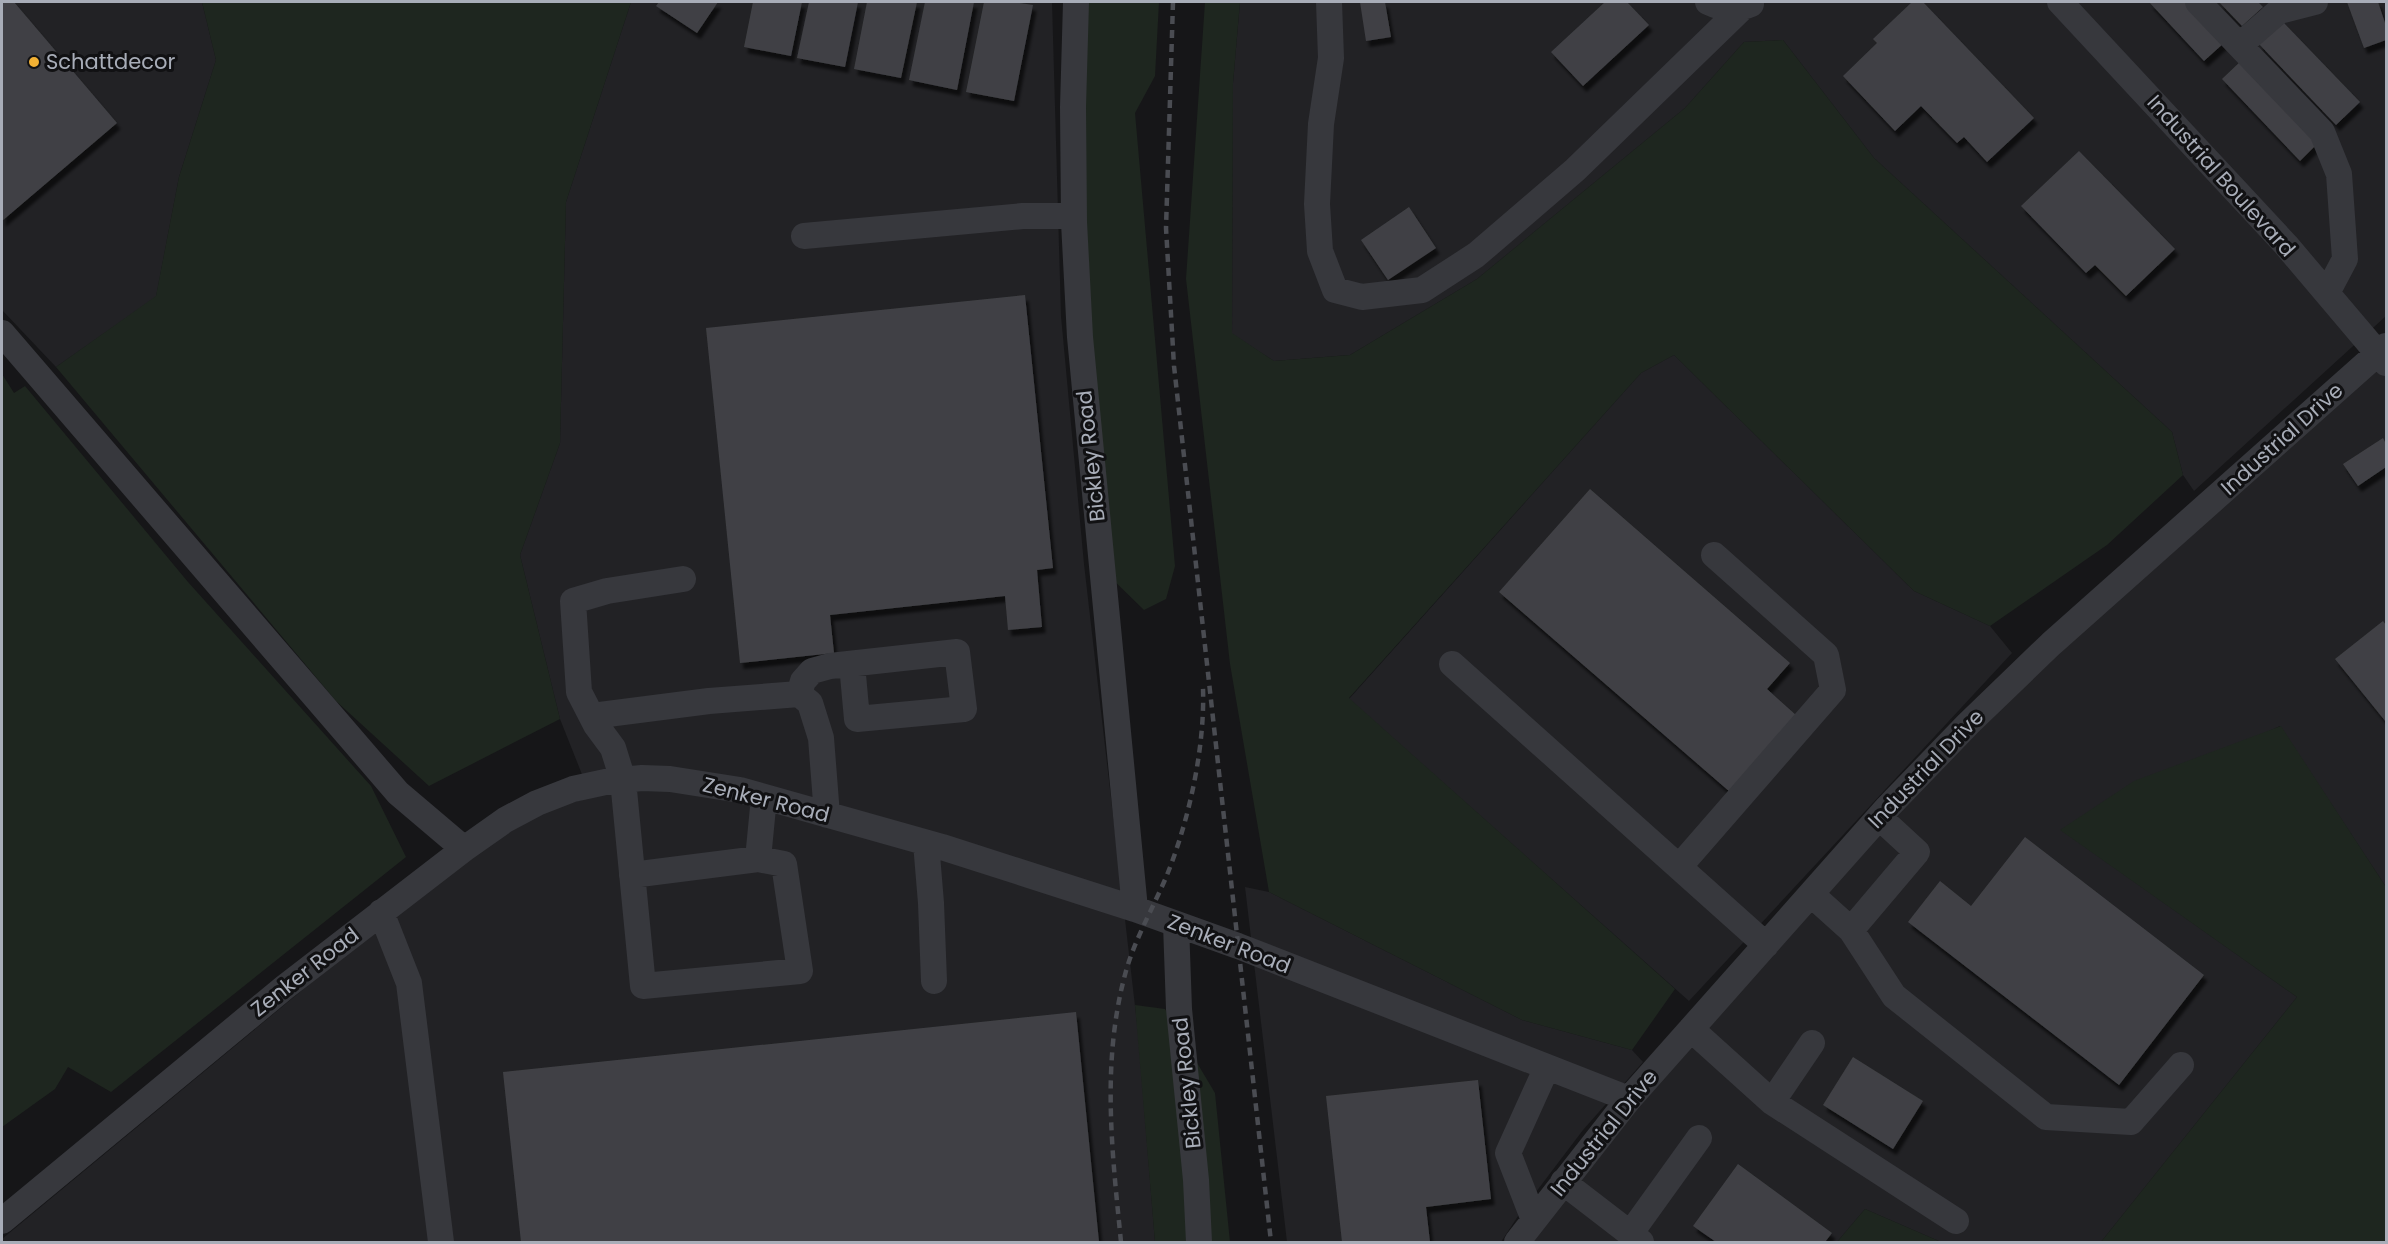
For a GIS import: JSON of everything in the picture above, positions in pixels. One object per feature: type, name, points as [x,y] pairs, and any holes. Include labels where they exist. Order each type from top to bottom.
[{"type":"street","name":"Bickley Road","points":[[1076,2],[1073,107],[1074,216],[1080,337],[1135,909]]},
{"type":"street","points":[[1329,2],[1332,58],[1321,123],[1317,204],[1320,251],[1335,290],[1362,297],[1422,290],[1476,255],[1575,170],[1749,5]]},
{"type":"street","points":[[1708,2],[1725,9],[1749,5]]},
{"type":"street","name":"Industrial Boulevard","points":[[2060,2],[2384,354]]},
{"type":"street","points":[[2199,2],[2322,132],[2339,174],[2345,259],[2327,293]]},
{"type":"street","points":[[2240,45],[2279,11],[2315,2]]},
{"type":"street","points":[[804,236],[1023,216],[1074,216]]},
{"type":"street","points":[[2,333],[352,742],[398,793],[464,849]]},
{"type":"street","name":"Industrial Drive","points":[[1517,1242],[1629,1099],[1879,817],[1968,724],[2050,644],[2384,354]]},
{"type":"street","points":[[1679,867],[1833,690],[1826,656],[1714,555]]},
{"type":"street","points":[[632,875],[758,859],[784,864],[800,971],[644,986],[632,875],[622,780],[613,748],[579,692],[573,601],[607,591],[683,579]]},
{"type":"street","points":[[799,694],[803,681],[812,671],[852,664],[957,652],[964,709],[857,719],[852,664]]},
{"type":"street","points":[[1452,664],[1766,945]]},
{"type":"street","points":[[592,716],[709,701],[799,694],[810,703],[821,738],[827,814]]},
{"type":"street","name":"Zenker Road","points":[[2,1221],[285,987],[505,820],[537,802],[573,789],[642,778],[691,782],[740,790],[926,843],[1135,909],[1629,1099]]},
{"type":"street","points":[[758,859],[764,797]]},
{"type":"street","points":[[1851,930],[1917,852],[1879,817]]},
{"type":"street","points":[[926,843],[934,981]]},
{"type":"street","points":[[1811,894],[1851,930],[1894,996],[2046,1117],[2131,1122],[2181,1065]]},
{"type":"street","points":[[381,912],[409,983],[441,1242]]},
{"type":"street","name":"Bickley Road","points":[[1176,924],[1179,1009],[1196,1180],[1198,1242]]},
{"type":"street","points":[[1691,1029],[1772,1102],[1956,1221]]},
{"type":"street","points":[[1772,1102],[1812,1043]]},
{"type":"street","points":[[1534,1220],[1508,1153],[1547,1067]]},
{"type":"street","points":[[1563,1182],[1636,1238],[1699,1138]]},
{"type":"shaded area","points":[[2,2],[202,2],[216,60],[179,177],[156,297],[56,367],[2,310]]},
{"type":"shaded area","points":[[202,2],[631,2],[566,202],[560,443],[520,555],[560,719],[429,786],[336,701],[56,367],[156,296],[179,177],[216,60]]},
{"type":"shaded area","points":[[631,2],[1052,2],[1061,316],[1084,564],[1138,1032],[1155,1242],[2,1242],[2,1239],[429,885],[486,843],[554,808],[591,797],[560,719],[520,555],[560,443],[566,202]]},
{"type":"shaded area","points":[[1076,2],[1159,2],[1155,76],[1135,113],[1175,566],[1166,599],[1144,610],[1102,569]]},
{"type":"shaded area","points":[[1205,2],[1240,2],[1233,83],[1232,333],[1274,361],[1350,355],[1477,279],[1685,108],[1744,42],[1783,40],[1874,158],[2172,432],[2183,475],[2107,545],[1990,626],[1914,591],[1674,355],[1641,373],[1349,698],[1675,989],[1632,1050],[1522,1020],[1269,892],[1230,664],[1186,279]]},
{"type":"shaded area","points":[[1240,2],[2386,2],[2386,316],[2194,491],[2183,475],[2172,432],[1874,158],[1783,40],[1744,42],[1685,108],[1477,279],[1350,355],[1274,361],[1232,334],[1233,83]]},
{"type":"shaded area","points":[[1674,355],[1914,591],[1990,626],[2012,653],[1689,1001],[1349,699],[1641,373]]},
{"type":"shaded area","points":[[2386,358],[2386,887],[2280,726],[2061,830],[2297,997],[2101,1242],[1941,1242],[1865,1209],[1837,1242],[1529,1242],[1601,1147],[1854,856],[2079,627]]},
{"type":"shaded area","points":[[2,374],[14,393],[25,386],[188,582],[371,786],[406,857],[111,1092],[68,1067],[55,1089],[2,1127]]},
{"type":"shaded area","points":[[2281,726],[2386,887],[2386,1242],[2101,1242],[2297,997],[2060,830],[2134,781]]},
{"type":"shaded area","points":[[1245,887],[1269,892],[1522,1020],[1632,1050],[1643,1062],[1583,1130],[1520,1213],[1501,1242],[1287,1242]]},
{"type":"shaded area","points":[[1135,1005],[1165,1009],[1215,1093],[1230,1242],[1155,1242]]},
{"type":"shaded area","points":[[1865,1209],[1941,1242],[1837,1242]]},
{"type":"building","name":"Schattdecor","points":[[2,2],[14,2],[117,123],[2,221]]},
{"type":"building","points":[[659,2],[718,2],[697,33],[656,6]]},
{"type":"building","points":[[753,2],[802,2],[791,56],[744,47]]},
{"type":"building","points":[[809,2],[858,2],[845,67],[797,58]]},
{"type":"building","points":[[867,2],[917,2],[901,78],[854,69]]},
{"type":"building","points":[[925,2],[974,2],[957,90],[909,80]]},
{"type":"building","points":[[984,2],[1033,5],[1014,101],[966,92]]},
{"type":"building","points":[[1360,2],[1385,2],[1391,37],[1366,41]]},
{"type":"building","points":[[1605,2],[1627,2],[1649,25],[1583,86],[1551,52]]},
{"type":"building","points":[[1912,2],[1923,2],[2034,118],[1987,162],[1964,137],[1957,143],[1921,106],[1895,131],[1843,76],[1877,43],[1873,39]]},
{"type":"building","points":[[2149,2],[2188,2],[2225,42],[2204,61]]},
{"type":"building","points":[[2219,2],[2258,2],[2263,7],[2242,26]]},
{"type":"building","points":[[2347,2],[2378,2],[2386,26],[2386,40],[2364,48]]},
{"type":"building","points":[[2283,22],[2360,102],[2336,125],[2259,44]]},
{"type":"building","points":[[2242,60],[2320,141],[2300,161],[2222,79]]},
{"type":"building","points":[[2079,151],[2175,249],[2126,296],[2095,265],[2086,273],[2021,206]]},
{"type":"building","points":[[1409,207],[1436,248],[1388,280],[1361,240]]},
{"type":"building","points":[[1025,295],[1053,568],[1037,570],[1042,627],[1008,630],[1005,596],[830,615],[834,653],[740,663],[706,328]]},
{"type":"building","points":[[2383,438],[2386,444],[2386,467],[2358,486],[2343,464]]},
{"type":"building","points":[[1590,489],[1790,663],[1767,689],[1797,716],[1730,792],[1499,592]]},
{"type":"building","points":[[2383,621],[2386,625],[2386,722],[2335,659]]},
{"type":"building","points":[[2025,837],[2204,975],[2119,1085],[1908,922],[1940,881],[1971,906]]},
{"type":"building","points":[[1076,1012],[1099,1242],[521,1242],[503,1072]]},
{"type":"building","points":[[1853,1057],[1923,1101],[1893,1149],[1823,1105]]},
{"type":"building","points":[[1478,1080],[1491,1199],[1426,1207],[1430,1242],[1342,1242],[1326,1096]]},
{"type":"building","points":[[1738,1164],[1832,1233],[1825,1242],[1716,1242],[1693,1226]]},
{"type":"railway","points":[[1173,2],[1166,228],[1174,366],[1271,1242]]},
{"type":"railway","points":[[1121,1242],[1114,1174],[1111,1106],[1113,1039],[1118,1005],[1130,959],[1167,875],[1189,807],[1201,735],[1203,688]]},
{"type":"place","name":"Schattdecor","points":[[34,62]]}]
